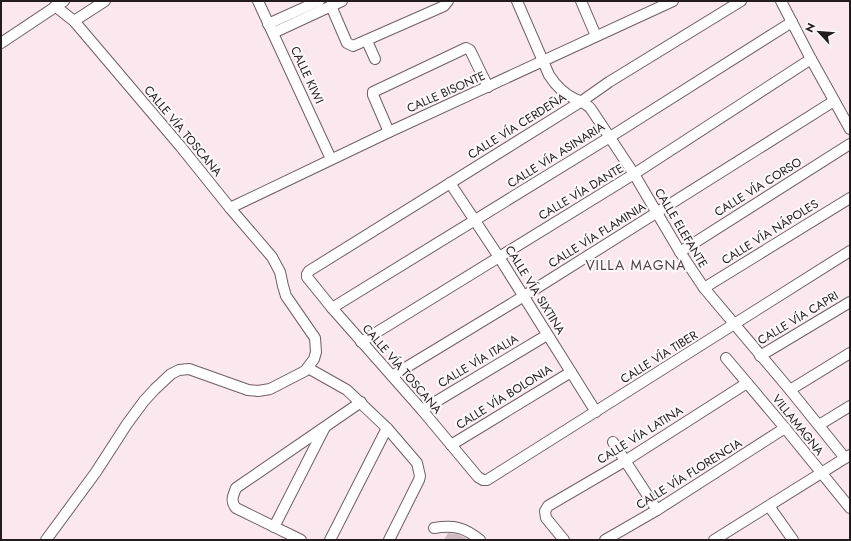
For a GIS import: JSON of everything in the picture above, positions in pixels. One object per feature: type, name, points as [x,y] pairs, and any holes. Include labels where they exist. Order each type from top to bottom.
[{"type":"street","points":[[74,21],[105,1]]},
{"type":"street","name":"CALLE KIWI","points":[[258,1],[331,159]]},
{"type":"street","points":[[268,24],[318,1]]},
{"type":"street","points":[[273,34],[342,1]]},
{"type":"street","name":"CALLE ELEFANTE","points":[[517,1],[549,75],[554,83],[567,94],[582,101],[591,109],[634,174],[680,252],[704,288],[819,425],[848,456]]},
{"type":"street","name":"CALLE BISONTE","points":[[230,208],[331,159],[673,1]]},
{"type":"street","name":"CALLE VÍA CERDEÑA","points":[[307,274],[582,101],[609,82],[741,1]]},
{"type":"street","points":[[781,1],[811,60],[850,129]]},
{"type":"street","points":[[581,2],[596,36]]},
{"type":"street","points":[[332,6],[347,43],[351,46],[356,46],[446,3]]},
{"type":"street","points":[[1,43],[59,4]]},
{"type":"street","name":"CALLE VÍA TOSCANA","points":[[59,4],[181,147],[272,257],[280,272],[286,296],[315,338],[316,352],[314,359],[308,368]]},
{"type":"street","name":"CALLE VÍA ASINARIA","points":[[332,308],[610,137],[792,22]]},
{"type":"street","points":[[367,40],[375,59]]},
{"type":"street","points":[[389,132],[373,96],[373,92],[466,48],[470,50],[488,87]]},
{"type":"street","name":"CALLE VÍA DANTE","points":[[361,342],[634,174],[811,60]]},
{"type":"street","name":"CALLE VÍA FLAMINIA","points":[[392,376],[524,296],[834,101]]},
{"type":"street","name":"CALLE VÍA CORSO","points":[[680,252],[850,144]]},
{"type":"street","name":"CALLE VÍA SIXTINA","points":[[450,183],[524,296],[596,412]]},
{"type":"street","name":"CALLE VÍA NÁPOLES","points":[[704,288],[850,198]]},
{"type":"street","name":"CALLE VÍA TIBER","points":[[480,479],[489,480],[850,251]]},
{"type":"street","name":"CALLE VÍA TOSCANA","points":[[307,274],[307,277],[332,308],[422,410],[480,479]]},
{"type":"street","name":"CALLE VÍA CAPRI","points":[[760,356],[850,302]]},
{"type":"street","name":"CALLE VÍA ITALIA","points":[[422,410],[547,334]]},
{"type":"street","points":[[790,390],[850,353]]},
{"type":"street","name":"VILLAMAGNA","points":[[726,358],[850,508]]},
{"type":"street","points":[[46,540],[96,472],[127,424],[144,401],[155,388],[171,374],[179,370],[189,369],[231,385],[258,391],[270,389],[281,384],[300,375],[308,368],[347,390],[361,402],[387,428],[417,463],[420,476],[410,500],[389,540]]},
{"type":"street","name":"CALLE VÍA BOLONIA","points":[[451,445],[571,372]]},
{"type":"street","name":"CALLE VÍA LATINA","points":[[564,540],[546,518],[546,509],[747,383]]},
{"type":"street","points":[[301,540],[236,508],[233,504],[232,497],[236,488],[361,402]]},
{"type":"street","points":[[819,425],[850,406]]},
{"type":"street","points":[[274,527],[326,426]]},
{"type":"street","points":[[330,540],[387,428]]},
{"type":"street","name":"CALLE VÍA FLORENCIA","points":[[605,540],[657,510],[785,428]]},
{"type":"street","points":[[613,442],[657,510]]},
{"type":"street","points":[[718,539],[848,456]]},
{"type":"street","points":[[769,506],[793,540]]},
{"type":"street","points":[[434,528],[449,526],[470,532],[480,540]]},
{"type":"building","points":[[448,533],[457,534],[466,538],[465,540],[444,540]]},
{"type":"district","name":"VILLA MAGNA","points":[[636,265]]}]
